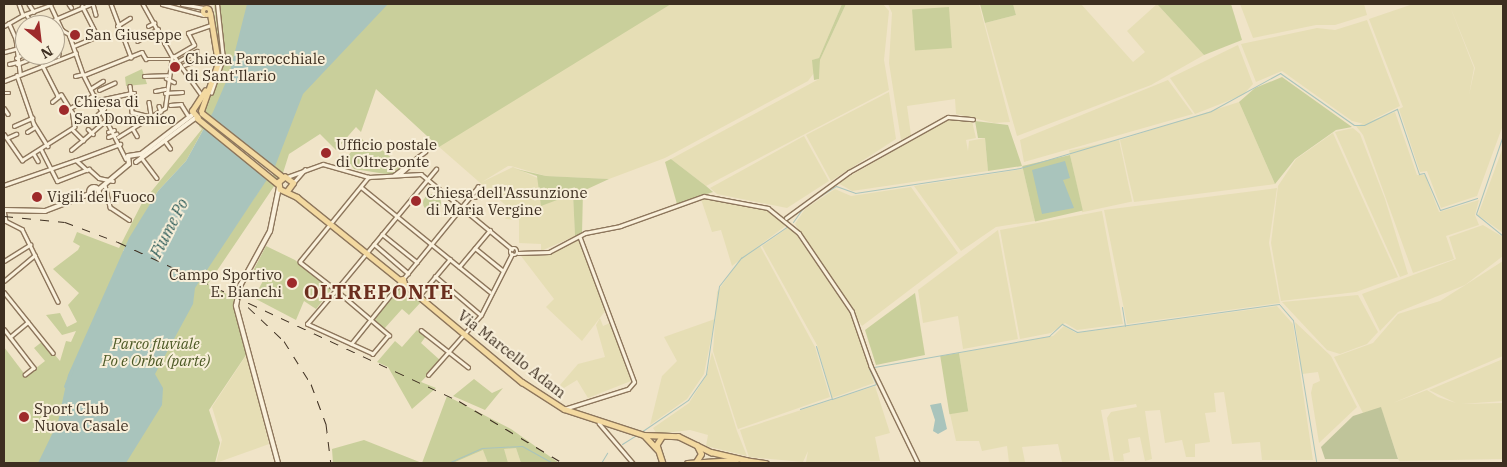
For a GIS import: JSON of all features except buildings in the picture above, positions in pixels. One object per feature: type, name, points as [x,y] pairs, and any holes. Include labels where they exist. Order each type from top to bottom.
[{"type":"main road","points":[[136,162],[198,116],[218,63],[211,24],[206,10]]},
{"type":"main road","points":[[210,84],[194,109],[198,116],[293,184],[297,197]]},
{"type":"main road","points":[[4,210],[45,211],[89,194],[97,196],[98,190],[113,181],[129,158],[141,154],[198,116]]},
{"type":"main road","name":"Via Marcello Adam","points":[[198,116],[285,191],[297,197],[402,281],[464,334],[564,409],[599,423],[641,434],[662,437],[678,436],[695,444],[746,460]]},
{"type":"main road","points":[[129,158],[136,162]]},
{"type":"main road","points":[[129,158],[136,162]]},
{"type":"main road","points":[[278,463],[236,306],[240,286],[270,231],[278,198],[278,184],[284,177]]},
{"type":"main road","points":[[278,198],[293,184]]},
{"type":"main road","name":"Via Marcello Adam","points":[[641,434],[658,450]]},
{"type":"main road","points":[[661,463],[658,450],[662,437]]},
{"type":"main road","points":[[695,444],[701,454],[695,462]]},
{"type":"main road","points":[[687,463],[746,460],[766,463]]},
{"type":"street","points":[[19,4],[25,15],[50,4]]},
{"type":"street","points":[[29,4],[34,12]]},
{"type":"street","points":[[65,15],[92,4],[96,15]]},
{"type":"street","points":[[143,4],[174,56],[180,60],[201,94]]},
{"type":"street","points":[[162,4],[206,10]]},
{"type":"street","points":[[182,4],[206,10]]},
{"type":"street","points":[[211,93],[223,58],[217,4]]},
{"type":"street","points":[[110,5],[131,57]]},
{"type":"street","points":[[74,46],[97,36],[82,7]]},
{"type":"street","points":[[117,26],[130,18]]},
{"type":"street","points":[[4,26],[15,20]]},
{"type":"street","points":[[8,23],[15,37]]},
{"type":"street","points":[[148,26],[154,23]]},
{"type":"street","points":[[75,76],[142,52],[146,60],[170,59],[194,45],[188,33],[211,24]]},
{"type":"street","points":[[138,41],[158,29]]},
{"type":"street","points":[[65,30],[68,30],[90,89],[104,109],[120,144],[129,158]]},
{"type":"street","points":[[4,52],[15,49]]},
{"type":"street","points":[[180,60],[197,52]]},
{"type":"street","points":[[65,55],[76,53]]},
{"type":"street","points":[[168,105],[165,91],[170,59]]},
{"type":"street","points":[[184,66],[192,62]]},
{"type":"street","points":[[9,64],[15,63]]},
{"type":"street","points":[[17,65],[18,74],[35,127],[48,146]]},
{"type":"street","points":[[4,81],[42,66],[58,97]]},
{"type":"street","points":[[144,76],[167,76],[174,82]]},
{"type":"street","points":[[90,89],[103,81]]},
{"type":"street","points":[[99,90],[114,83]]},
{"type":"street","points":[[130,86],[132,112],[152,116]]},
{"type":"street","points":[[155,91],[182,92]]},
{"type":"street","points":[[4,93],[9,92]]},
{"type":"street","points":[[98,100],[135,93]]},
{"type":"street","points":[[70,108],[94,94]]},
{"type":"street","points":[[52,102],[62,96],[72,113],[72,129],[83,140]]},
{"type":"street","points":[[149,102],[152,116]]},
{"type":"street","points":[[108,137],[117,136],[133,128],[161,112],[168,105],[181,104],[198,116]]},
{"type":"street","points":[[159,106],[161,112]]},
{"type":"street","points":[[4,108],[8,114]]},
{"type":"street","points":[[95,117],[104,109]]},
{"type":"street","points":[[786,218],[850,172],[948,117],[973,119]]},
{"type":"street","points":[[14,126],[32,118]]},
{"type":"street","points":[[71,150],[93,134],[108,118]]},
{"type":"street","points":[[27,132],[35,127]]},
{"type":"street","points":[[133,128],[137,136]]},
{"type":"street","points":[[4,134],[22,160],[48,146],[72,129]]},
{"type":"street","points":[[88,129],[93,134]]},
{"type":"street","points":[[108,132],[114,130]]},
{"type":"street","points":[[7,138],[16,134]]},
{"type":"street","points":[[164,141],[170,148]]},
{"type":"street","points":[[4,185],[54,170],[120,144]]},
{"type":"street","points":[[41,149],[54,170],[57,181],[87,171]]},
{"type":"street","points":[[394,176],[423,153],[398,176]]},
{"type":"street","points":[[34,154],[38,161]]},
{"type":"street","points":[[141,157],[157,178]]},
{"type":"street","points":[[76,160],[87,171],[106,181],[113,181]]},
{"type":"street","points":[[284,177],[306,168],[331,165],[370,176],[421,174],[518,253]]},
{"type":"street","points":[[293,184],[306,168]]},
{"type":"street","points":[[370,176],[300,262],[336,290],[389,335],[373,354],[307,322],[336,290],[436,169]]},
{"type":"street","points":[[106,181],[104,186],[110,207],[130,220]]},
{"type":"street","points":[[361,187],[490,292]]},
{"type":"street","points":[[351,344],[478,188],[481,191],[475,197]]},
{"type":"street","points":[[512,254],[544,253],[580,238],[704,196],[768,208],[786,218],[852,311],[871,366],[918,463]]},
{"type":"street","points":[[4,210],[6,221],[20,227],[58,302]]},
{"type":"street","points":[[459,267],[490,230]]},
{"type":"street","points":[[382,234],[417,262]]},
{"type":"street","points":[[564,409],[628,389],[634,382],[580,238]]},
{"type":"street","points":[[374,244],[408,273]]},
{"type":"street","points":[[4,261],[30,245]]},
{"type":"street","points":[[475,248],[502,270]]},
{"type":"street","points":[[428,375],[481,315],[490,292],[512,254],[512,249]]},
{"type":"street","points":[[4,281],[35,255]]},
{"type":"street","points":[[419,296],[450,259]]},
{"type":"street","points":[[435,276],[481,315]]},
{"type":"street","points":[[4,292],[53,354]]},
{"type":"street","points":[[10,337],[28,322]]},
{"type":"street","points":[[4,328],[34,368],[25,374]]},
{"type":"street","points":[[422,330],[468,367]]},
{"type":"street","points":[[569,412],[576,404]]},
{"type":"street","points":[[599,423],[620,445],[632,463]]},
{"type":"shaded area","points":[[670,4],[842,4],[819,58],[813,60],[814,73],[808,81],[665,158],[609,179],[546,176],[511,166],[508,166],[482,182],[513,167],[573,194],[575,236],[541,251],[541,244],[519,243],[519,220],[505,219],[511,210],[438,146]]},
{"type":"shaded area","points":[[846,4],[883,4],[889,11],[884,60],[889,90],[706,186],[671,159],[819,79],[820,60]]},
{"type":"shaded area","points":[[888,4],[979,4],[1010,122],[994,123],[956,114],[955,99],[907,106],[911,135],[901,140],[889,63],[892,13]]},
{"type":"shaded area","points":[[1013,4],[1081,4],[1133,62],[1145,52],[1127,31],[1157,4],[1204,55],[1151,85],[1017,136],[985,23],[1016,15]]},
{"type":"shaded area","points":[[1240,4],[1364,4],[1367,15],[1335,25],[1316,25],[1253,38]]},
{"type":"shaded area","points":[[1413,4],[1449,4],[1503,4],[1503,125],[1477,196],[1441,208],[1427,171],[1420,172],[1399,109],[1403,107],[1369,19]],"holes":[[[1449,4],[1475,68],[1469,95],[1474,68]]]},
{"type":"shaded area","points":[[1367,20],[1400,106],[1364,124],[1352,121],[1282,71],[1256,82],[1241,44],[1317,28],[1335,30]]},
{"type":"shaded area","points":[[1238,45],[1253,84],[1243,95],[1195,114],[1170,78]]},
{"type":"shaded area","points":[[1168,80],[1193,114],[1024,162],[1020,140]]},
{"type":"shaded area","points":[[889,92],[896,139],[831,181],[806,135]]},
{"type":"shaded area","points":[[1239,102],[1275,184],[1134,202],[1120,140]]},
{"type":"shaded area","points":[[1395,112],[1417,175],[1425,175],[1439,212],[1479,200],[1475,215],[1479,225],[1446,236],[1454,259],[1413,273],[1363,135],[1356,126]]},
{"type":"shaded area","points":[[952,117],[972,121],[976,138],[966,140],[968,151],[969,141],[985,138],[988,171],[852,191],[838,183]]},
{"type":"shaded area","points":[[1353,128],[1360,134],[1385,199],[1408,274],[1400,277],[1335,132]]},
{"type":"shaded area","points":[[1333,133],[1398,277],[1356,292],[1281,301],[1271,243],[1278,186],[1296,159]]},
{"type":"shaded area","points":[[804,136],[829,181],[787,208],[717,194],[710,188]]},
{"type":"shaded area","points":[[1119,140],[1132,202],[1082,212],[1069,151]]},
{"type":"shaded area","points":[[1503,147],[1503,233],[1478,215]]},
{"type":"shaded area","points":[[1023,169],[1035,221],[996,227],[961,251],[914,186]]},
{"type":"shaded area","points":[[911,187],[958,253],[862,326],[795,224],[805,209],[835,189],[851,196]]},
{"type":"shaded area","points":[[1277,188],[1269,243],[1280,303],[1127,324],[1104,210]]},
{"type":"shaded area","points":[[700,196],[767,210],[788,224],[732,266],[721,230],[712,232]]},
{"type":"shaded area","points":[[1102,211],[1123,324],[1077,330],[1065,323],[1051,333],[1020,339],[1000,230]]},
{"type":"shaded area","points":[[1483,225],[1503,237],[1503,256],[1465,285],[1398,312],[1380,331],[1362,294],[1456,259],[1449,237]]},
{"type":"shaded area","points":[[790,226],[850,311],[874,383],[832,398],[817,345],[762,246]]},
{"type":"shaded area","points":[[998,230],[1018,339],[963,349],[958,316],[923,323],[918,290]]},
{"type":"shaded area","points":[[577,240],[582,243],[606,310],[582,341],[546,307],[554,299],[521,256],[543,256]]},
{"type":"shaded area","points":[[760,246],[815,347],[830,397],[738,429],[713,351],[717,292],[741,258]]},
{"type":"shaded area","points":[[1503,261],[1503,356],[1393,403],[1427,390],[1438,397],[1456,403],[1429,390],[1503,359],[1503,401],[1462,404],[1503,403],[1503,459],[1399,461],[1381,408],[1363,413],[1334,357],[1373,343],[1398,314],[1440,301]]},
{"type":"shaded area","points":[[1358,295],[1378,332],[1367,344],[1340,354],[1327,350],[1282,302]]},
{"type":"shaded area","points":[[1277,306],[1293,324],[1313,460],[1262,460],[1260,442],[1232,444],[1224,392],[1214,393],[1216,412],[1205,413],[1210,442],[1195,444],[1195,457],[1186,457],[1182,440],[1165,443],[1160,410],[1145,411],[1152,459],[1145,461],[1140,437],[1128,439],[1130,452],[1123,454],[1124,461],[1114,461],[1107,418],[1111,412],[1137,407],[1136,404],[1101,410],[1110,460],[1062,462],[1058,444],[1022,447],[1025,462],[1009,463],[1007,446],[982,451],[979,441],[956,441],[950,414],[968,410],[959,353],[1053,336],[1064,326],[1076,333]]},
{"type":"shaded area","points":[[600,318],[603,326],[610,323],[631,381],[588,398],[577,380],[564,388],[560,385],[578,364],[605,357],[596,325]]},
{"type":"shaded area","points":[[715,319],[704,374],[687,399],[650,425],[662,376],[677,361],[664,337]]},
{"type":"shaded area","points":[[1295,322],[1331,356],[1357,407],[1319,443],[1311,393],[1313,384],[1320,381],[1318,372],[1302,374]]},
{"type":"shaded area","points":[[712,352],[737,431],[747,456],[706,446],[708,435],[690,430],[657,434],[653,428],[689,403],[707,374]]},
{"type":"shaded area","points":[[247,354],[269,444],[216,463],[222,440],[212,407]]},
{"type":"shaded area","points":[[875,386],[890,433],[875,437],[880,461],[806,462],[808,451],[803,462],[749,457],[740,430]]},
{"type":"shaded area","points":[[516,448],[521,463],[453,463],[483,450]]},
{"type":"green space","name":"Parco fluviale Po e Orba (parte)","points":[[214,4],[671,4],[439,147],[376,89],[361,132],[356,127],[336,150],[320,134],[289,154],[283,173],[208,284],[234,298],[246,355],[209,410],[220,443],[215,463],[4,463],[4,347],[26,376],[45,361],[34,348],[43,341],[60,361],[66,341],[71,342],[76,331],[62,335],[46,315],[60,313],[67,327],[77,322],[68,305],[79,293],[53,269],[78,250],[80,246],[73,242],[77,232],[119,248],[142,203],[202,129],[199,126],[211,94],[207,92],[220,62]],"holes":[[[210,117],[261,188],[208,266],[123,251],[158,191],[186,161]]]},
{"type":"green space","points":[[842,4],[846,4],[820,60],[819,79],[814,80],[812,60],[819,58]]},
{"type":"green space","points":[[980,4],[1013,4],[1016,15],[985,23]]},
{"type":"green space","points":[[1157,4],[1231,4],[1242,40],[1204,55]]},
{"type":"green space","points":[[949,7],[952,48],[915,50],[912,10]]},
{"type":"green space","points":[[142,69],[147,84],[126,86],[125,77]]},
{"type":"green space","points":[[1282,77],[1352,127],[1336,130],[1295,159],[1275,184],[1239,102],[1255,88]]},
{"type":"green space","points":[[975,121],[1008,125],[1022,166],[988,171],[985,138],[978,138]]},
{"type":"green space","points":[[362,139],[377,152],[381,149],[402,167],[392,175],[354,169],[346,158]]},
{"type":"green space","points":[[1070,155],[1083,211],[1035,222],[1022,166]]},
{"type":"green space","points":[[671,159],[713,192],[677,204],[665,162]]},
{"type":"green space","points":[[516,169],[546,176],[609,179],[583,191],[582,234],[575,236],[573,194],[541,206],[537,176]]},
{"type":"green space","points":[[432,194],[438,197],[441,203],[438,209],[432,212],[426,209],[423,203],[426,197]]},
{"type":"green space","name":"Campo Sportivo E. Bianchi","points":[[266,246],[295,260],[331,290],[316,309],[304,301],[296,320],[254,298],[265,277],[253,271]]},
{"type":"green space","points":[[401,285],[421,302],[409,315],[402,309],[384,329],[372,319]]},
{"type":"green space","points":[[915,293],[925,355],[876,365],[865,330]]},
{"type":"green space","points":[[417,330],[426,336],[421,343],[441,361],[421,382],[436,388],[412,409],[388,367],[377,362],[395,341],[402,347]]},
{"type":"green space","points":[[959,353],[968,411],[949,414],[940,356]]},
{"type":"green space","points":[[474,379],[492,393],[503,388],[485,410],[453,396]]},
{"type":"green space","points":[[447,396],[511,429],[559,463],[521,463],[516,448],[504,449],[508,463],[488,463],[483,450],[453,463],[422,463]]},
{"type":"green space","points":[[1381,407],[1398,459],[1325,459],[1321,447],[1353,416]]},
{"type":"green space","points":[[364,440],[422,463],[333,463],[332,449]]},
{"type":"water","name":"Fiume Po","points":[[247,4],[388,4],[303,94],[274,169],[195,288],[193,304],[155,374],[163,388],[162,405],[126,463],[38,463],[58,422],[68,375],[129,238],[158,191],[186,161],[213,112],[229,75]]},
{"type":"water","points":[[1065,161],[1070,178],[1063,180],[1074,208],[1042,214],[1032,170]]},
{"type":"water","points":[[941,403],[947,429],[938,434],[933,431],[935,420],[930,405]]},
{"type":"pier","points":[[209,115],[276,170],[271,178],[204,125]]},
{"type":"waterway","points":[[793,222],[804,206],[836,186],[855,193],[1020,168],[1211,111],[1280,73],[1354,125],[1364,125],[1397,109],[1419,174],[1424,173],[1440,210],[1477,198]]},
{"type":"waterway","points":[[1503,135],[1476,214],[1503,236]]},
{"type":"waterway","points":[[641,432],[688,400],[706,374],[719,286],[741,258],[788,226]]},
{"type":"waterway","points":[[874,367],[1049,336],[1062,324],[1077,332],[1279,304],[1293,320],[1316,461]]},
{"type":"waterway","points":[[1122,307],[1125,326]]},
{"type":"waterway","points":[[816,346],[832,399],[876,384],[869,368]]},
{"type":"waterway","points":[[65,386],[72,369]]},
{"type":"waterway","points":[[800,409],[831,399]]},
{"type":"waterway","points":[[622,444],[638,434]]},
{"type":"waterway","points":[[448,463],[482,448],[522,446],[553,463]]},
{"type":"waterway","points":[[601,463],[607,453]]},
{"type":"railway","points":[[4,216],[65,222],[118,242],[459,401],[563,463]]},
{"type":"railway","points":[[248,307],[284,341],[311,384],[326,424],[331,463]]},
{"type":"place","name":"San Giuseppe","points":[[75,35]]},
{"type":"place","name":"Chiesa Parrocchiale di Sant'Ilario","points":[[175,67]]},
{"type":"place","name":"Chiesa di San Domenico","points":[[64,110]]},
{"type":"place","name":"Ufficio postale di Oltreponte","points":[[326,153]]},
{"type":"place","name":"Vigili del Fuoco","points":[[37,197]]},
{"type":"place","name":"Chiesa dell'Assunzione di Maria Vergine","points":[[416,201]]},
{"type":"place","name":"Campo Sportivo E. Bianchi","points":[[292,283]]},
{"type":"place","name":"Sport Club Nuova Casale","points":[[24,417]]},
{"type":"district","name":"OLTREPONTE","points":[[379,291]]}]
